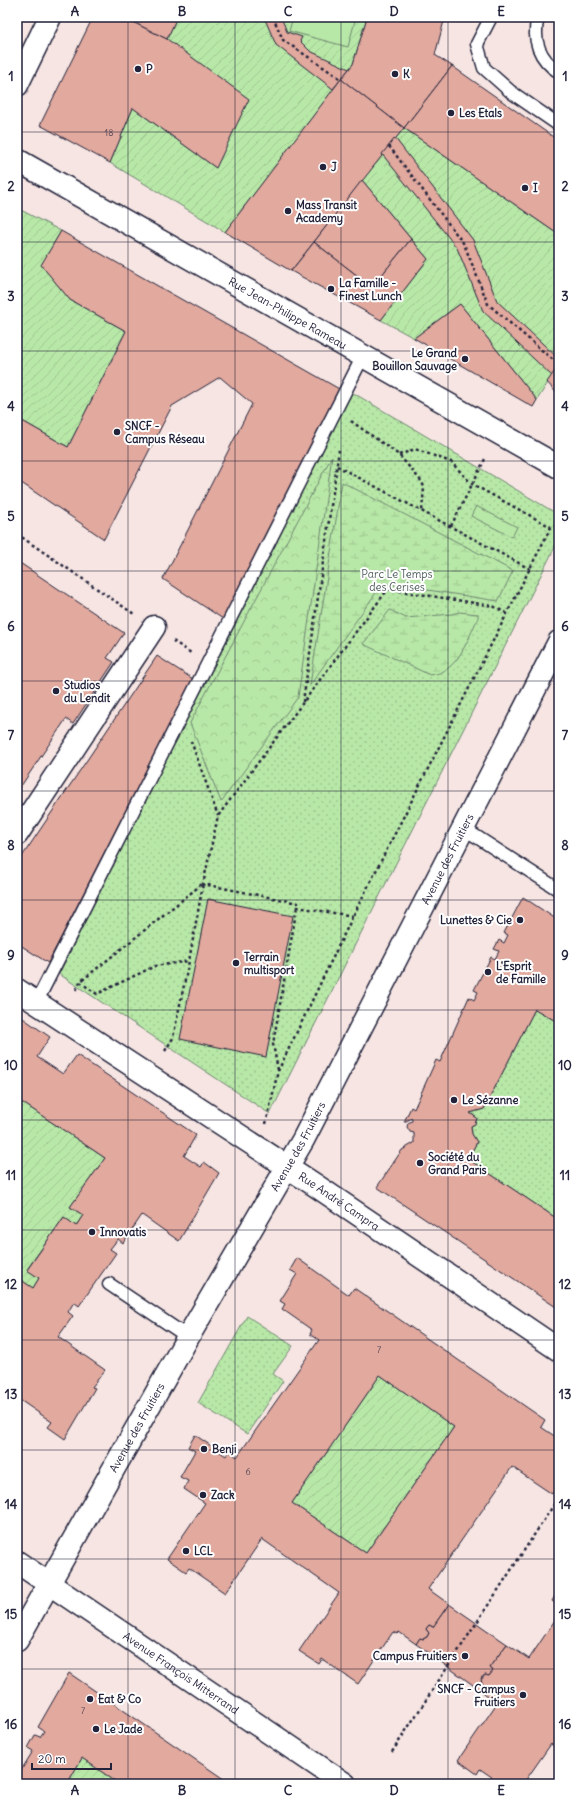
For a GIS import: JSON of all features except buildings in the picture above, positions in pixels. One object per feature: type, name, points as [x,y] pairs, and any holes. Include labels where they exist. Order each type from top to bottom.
[{"type":"street","points":[[17,86],[50,17]]},
{"type":"street","name":"Rue Jean-Philippe Rameau","points":[[17,160],[559,467]]},
{"type":"street","points":[[17,834],[154,627]]},
{"type":"street","name":"Avenue des Fruitiers","points":[[17,1640],[188,1337],[287,1167],[464,828],[559,642]]},
{"type":"street","name":"Rue André Campra","points":[[17,990],[287,1167],[559,1350]]},
{"type":"street","name":"Avenue François Mitterrand","points":[[17,1562],[345,1784]]},
{"type":"lane","points":[[491,17],[477,44],[484,68],[511,92],[559,125]]},
{"type":"lane","points":[[538,17],[535,27],[536,45],[543,60],[559,72]]},
{"type":"lane","points":[[36,1003],[363,356]]},
{"type":"lane","points":[[464,828],[559,890]]},
{"type":"lane","points":[[109,1284],[188,1337]]},
{"type":"path","points":[[273,17],[283,40],[341,79]]},
{"type":"path","points":[[389,146],[464,244],[488,304],[559,364]]},
{"type":"path","points":[[345,417],[399,455],[422,482],[424,487],[422,511]]},
{"type":"path","points":[[399,455],[415,449],[451,462],[472,484],[551,527],[559,525]]},
{"type":"path","points":[[451,526],[485,459]]},
{"type":"path","points":[[303,704],[337,466],[530,569]]},
{"type":"path","points":[[265,1127],[278,1071],[353,916],[551,527]]},
{"type":"path","points":[[17,534],[208,664]]},
{"type":"path","points":[[165,1050],[173,1038],[218,816],[388,589],[493,606],[508,614]]},
{"type":"path","points":[[182,715],[218,816]]},
{"type":"path","points":[[76,990],[80,982],[203,884],[298,903],[273,1044],[278,1071]]},
{"type":"path","points":[[297,907],[353,916]]},
{"type":"path","points":[[80,982],[97,994],[155,966],[189,961]]},
{"type":"path","points":[[392,1752],[559,1497]]},
{"type":"shaded area","points":[[17,17],[559,17],[559,1784],[17,1784]]},
{"type":"green space","points":[[177,17],[367,17],[353,64],[225,232],[110,163],[133,108],[216,168],[167,39]]},
{"type":"green space","points":[[293,17],[356,17],[348,47],[289,31]]},
{"type":"green space","points":[[404,128],[559,235],[559,365],[537,400],[460,304],[414,338],[381,320],[428,259],[362,180]]},
{"type":"green space","points":[[17,208],[61,231],[42,265],[70,300],[126,331],[68,447],[17,418]]},
{"type":"green space","name":"Parc Le Temps des Cerises","points":[[350,391],[559,515],[559,539],[270,1114],[59,974]]},
{"type":"green space","points":[[332,456],[298,697],[221,802],[190,723]]},
{"type":"green space","points":[[342,482],[513,571],[498,601],[383,583],[310,685]]},
{"type":"green space","points":[[476,506],[517,527],[512,537],[471,516]]},
{"type":"green space","points":[[390,610],[406,618],[459,612],[478,614],[478,618],[455,662],[440,673],[430,675],[363,644]]},
{"type":"green space","points":[[535,1009],[559,1023],[559,1220],[468,1159],[477,1142],[472,1134],[471,1126],[475,1124],[477,1118],[470,1113],[484,1109]]},
{"type":"green space","points":[[17,1099],[105,1158],[70,1207],[83,1215],[76,1226],[64,1217],[27,1269],[39,1278],[33,1288],[21,1280],[17,1285]]},
{"type":"green space","points":[[247,1316],[293,1346],[273,1374],[283,1381],[247,1434],[198,1403]]},
{"type":"green space","points":[[380,1375],[454,1427],[366,1553],[292,1503]]},
{"type":"green space","points":[[82,1758],[119,1784],[67,1784]]},
{"type":"place","name":"P","points":[[138,69]]},
{"type":"place","name":"K","points":[[395,74]]},
{"type":"place","name":"Les Etals","points":[[451,113]]},
{"type":"place","name":"J","points":[[323,167]]},
{"type":"place","name":"I","points":[[525,188]]},
{"type":"place","name":"Mass Transit Academy","points":[[288,211]]},
{"type":"place","name":"La Famille - Finest Lunch","points":[[331,289]]},
{"type":"place","name":"Le Grand Bouillon Sauvage","points":[[465,359]]},
{"type":"place","name":"SNCF - Campus Réseau","points":[[117,432]]},
{"type":"place","name":"Studios du Lendit","points":[[56,691]]},
{"type":"place","name":"Lunettes & Cie","points":[[520,920]]},
{"type":"place","name":"Terrain multisport","points":[[236,963]]},
{"type":"place","name":"L'Esprit de Famille","points":[[488,972]]},
{"type":"place","name":"Le Sézanne","points":[[454,1100]]},
{"type":"place","name":"Société du Grand Paris","points":[[420,1163]]},
{"type":"place","name":"Innovatis","points":[[92,1232]]},
{"type":"place","name":"Benji","points":[[204,1449]]},
{"type":"place","name":"Zack","points":[[203,1495]]},
{"type":"place","name":"LCL","points":[[186,1551]]},
{"type":"place","name":"Campus Fruitiers","points":[[465,1656]]},
{"type":"place","name":"SNCF - Campus Fruitiers","points":[[523,1695]]},
{"type":"place","name":"Eat & Co","points":[[90,1699]]},
{"type":"place","name":"Le Jade","points":[[96,1729]]}]
